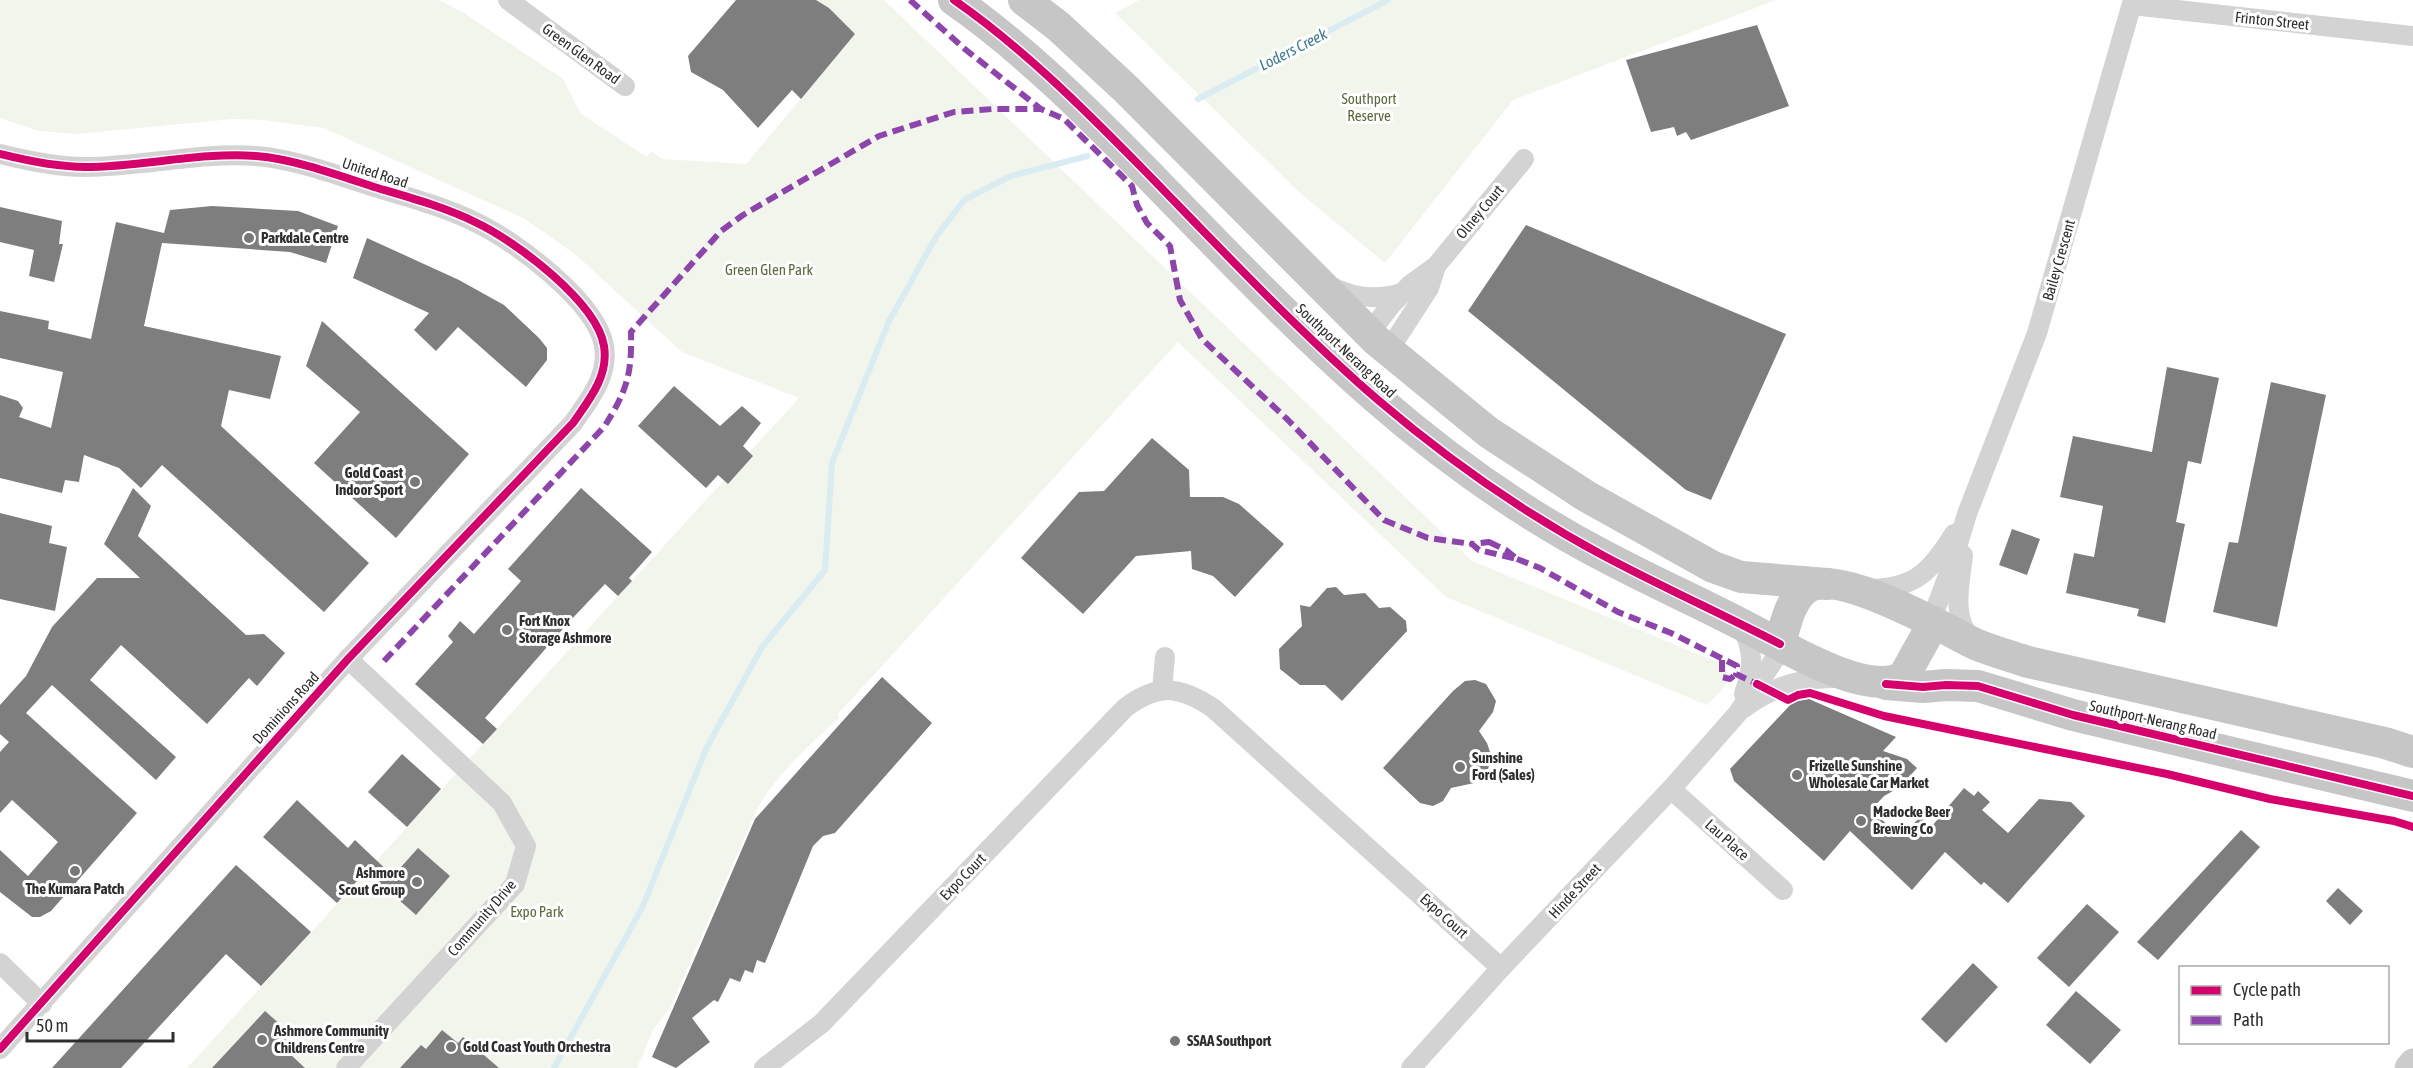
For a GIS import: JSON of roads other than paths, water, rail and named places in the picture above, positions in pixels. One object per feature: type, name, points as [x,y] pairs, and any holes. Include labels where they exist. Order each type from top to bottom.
[{"type":"main road","name":"Southport-Nerang Road","points":[[954,0],[1010,44],[1098,124],[1297,326],[1403,421],[1521,507],[1605,556],[1813,662],[1872,681],[1923,687],[1978,686],[2073,715],[2413,796]]},
{"type":"main road","name":"Southport-Nerang Road","points":[[1024,0],[1058,26],[1126,89],[1377,341],[1443,397],[1498,438],[1586,496],[1713,567],[1741,577],[1840,587],[1892,602],[1976,644],[2028,662],[2385,743],[2413,752]]},
{"type":"main road","points":[[1347,373],[1377,341]]},
{"type":"main road","points":[[1782,646],[1787,619],[1805,589],[1815,585],[1840,587]]},
{"type":"main road","points":[[1872,681],[1904,676],[1932,621]]},
{"type":"main road","points":[[2408,1068],[2413,1062]]},
{"type":"street","name":"Green Glen Road","points":[[508,0],[625,86]]},
{"type":"street","name":"Frinton Street","points":[[2132,3],[2413,36]]},
{"type":"street","name":"Bailey Crescent","points":[[1932,621],[1967,514],[2037,333],[2132,3]]},
{"type":"street","name":"United Road","points":[[0,146],[37,163]]},
{"type":"street","name":"United Road","points":[[0,154],[37,163],[94,167],[195,156],[257,156],[325,171],[413,199],[478,223],[537,261],[587,308],[604,345],[604,370],[596,390]]},
{"type":"street","name":"Olney Court","points":[[1436,266],[1429,288],[1396,339],[1385,342],[1377,341],[1375,330],[1377,323],[1401,293],[1436,266],[1524,159]]},
{"type":"street","points":[[1312,277],[1355,295],[1382,297],[1401,293]]},
{"type":"street","name":"Dominions Road","points":[[0,1049],[348,659],[573,423],[596,390]]},
{"type":"street","points":[[1967,514],[1959,610],[1965,631],[1976,644]]},
{"type":"street","name":"Bailey Crescent","points":[[1840,587],[1893,588],[1910,583],[1932,566],[1967,514]]},
{"type":"street","name":"Hinde Street","points":[[1738,713],[1750,674],[1752,655],[1740,623]]},
{"type":"street","name":"Hinde Street","points":[[1411,1068],[1671,789],[1738,713],[1782,646]]},
{"type":"street","points":[[1162,689],[1165,657]]},
{"type":"street","name":"Community Drive","points":[[346,1068],[515,884],[526,846],[502,803],[348,659]]},
{"type":"street","name":"Hinde Street","points":[[1738,713],[1770,692],[1796,681],[1820,677],[1872,681]]},
{"type":"street","name":"Expo Court","points":[[764,1068],[822,1023],[1125,708],[1138,698],[1162,689],[1182,692],[1198,698],[1213,708],[1502,968]]},
{"type":"street","name":"Lau Place","points":[[1671,789],[1783,890]]},
{"type":"street","points":[[0,963],[42,1004]]},
{"type":"waterway","name":"Loders Creek","points":[[1198,99],[1388,0]]},
{"type":"waterway","points":[[554,1068],[643,906],[706,749],[762,647],[825,570],[832,463],[889,321],[936,237],[964,200],[1011,176],[1088,156]]},
{"type":"place","name":"Parkdale Centre","points":[[249,238]]},
{"type":"place","name":"Gold Coast Indoor Sport","points":[[415,482]]},
{"type":"place","name":"Fort Knox Storage Ashmore","points":[[507,630]]},
{"type":"place","name":"Sunshine Ford (Sales)","points":[[1460,767]]},
{"type":"place","name":"Frizelle Sunshine Wholesale Car Market","points":[[1797,775]]},
{"type":"place","name":"Madocke Beer Brewing Co","points":[[1861,821]]},
{"type":"place","name":"The Kumara Patch","points":[[75,871]]},
{"type":"place","name":"Ashmore Scout Group","points":[[417,882]]},
{"type":"place","name":"Ashmore Community Childrens Centre","points":[[262,1040]]},
{"type":"place","name":"SSAA Southport","points":[[1175,1041]]},
{"type":"place","name":"Gold Coast Youth Orchestra","points":[[451,1047]]},
{"type":"park label","name":"Southport Reserve","points":[[1369,108]]},
{"type":"park label","name":"Green Glen Park","points":[[769,270]]},
{"type":"park label","name":"Expo Park","points":[[537,912]]}]
